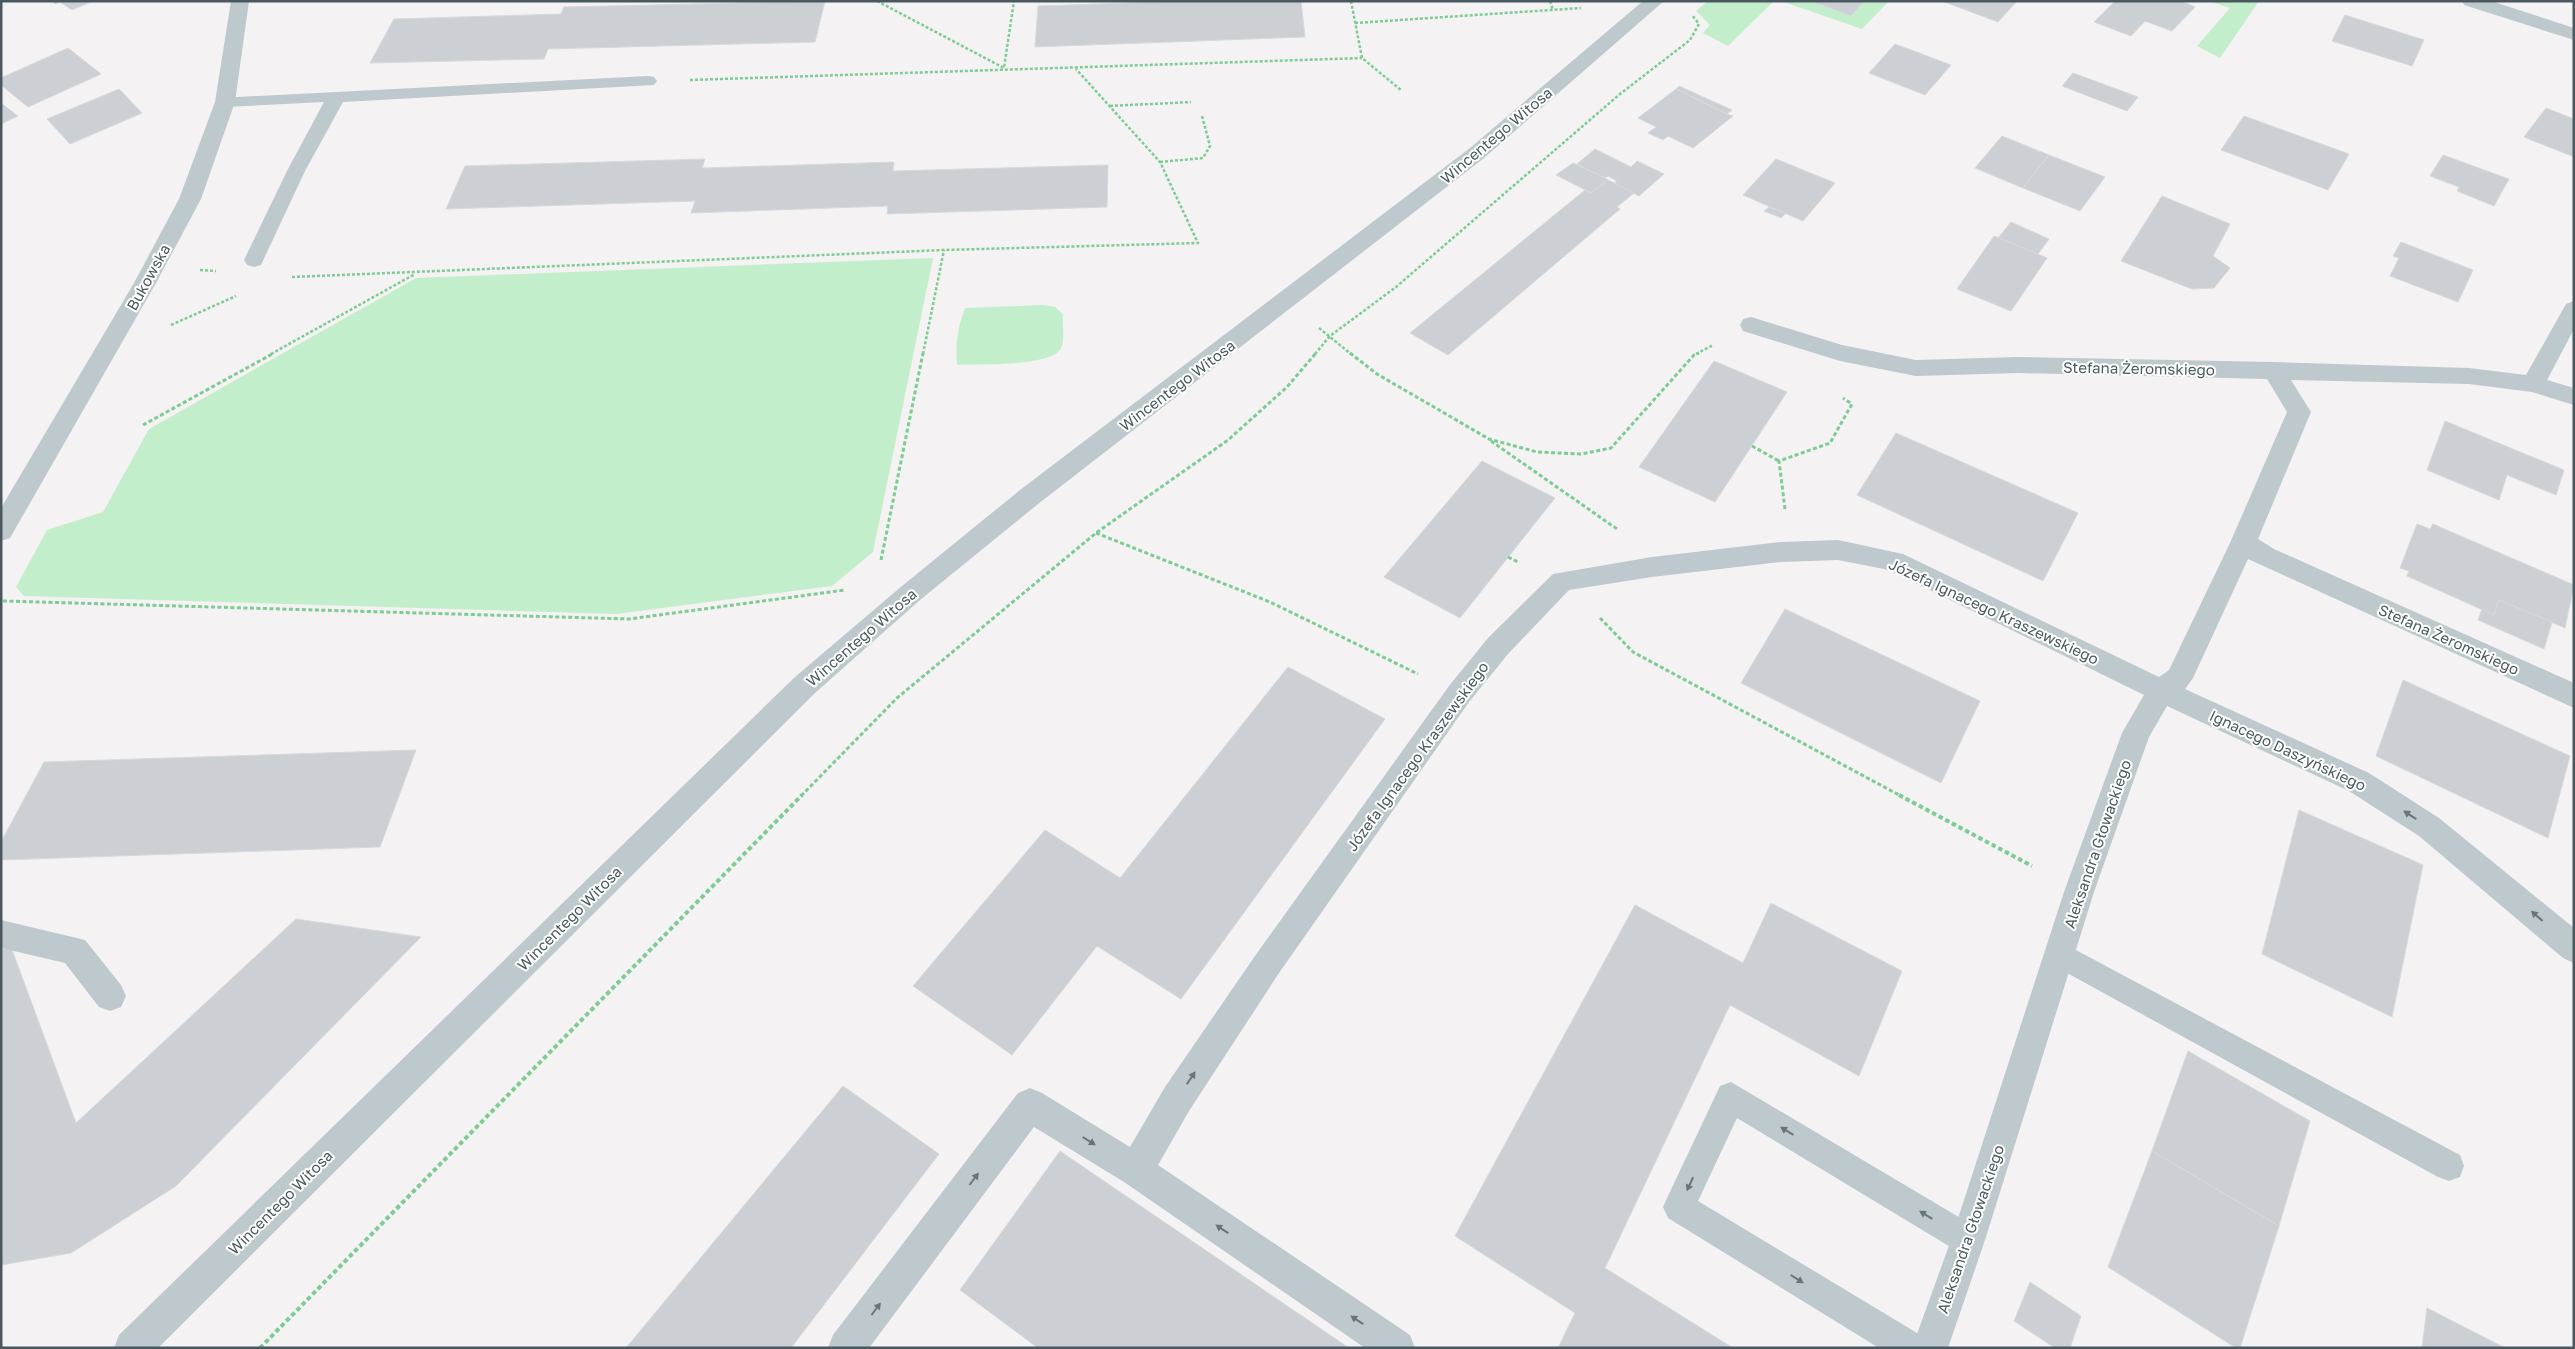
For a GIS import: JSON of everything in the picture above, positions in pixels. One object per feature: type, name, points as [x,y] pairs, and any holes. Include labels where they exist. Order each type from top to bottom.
[{"type":"street","name":"Bukowska","points":[[1,531],[145,283],[190,199],[208,154],[225,102],[240,1]]},
{"type":"street","name":"Wincentego Witosa","points":[[132,1348],[805,685],[910,593],[1029,497],[1287,301],[1477,153],[1656,1]]},
{"type":"street","points":[[2471,1],[2574,34]]},
{"type":"street","points":[[2533,384],[2544,360],[2574,309]]},
{"type":"street","name":"Stefana Żeromskiego","points":[[1751,325],[1840,353],[1916,368],[2018,366],[2273,370],[2470,376],[2533,384],[2574,397]]},
{"type":"street","name":"Aleksandra Głowackiego","points":[[1930,1348],[1968,1240],[2059,954],[2136,733],[2161,691],[2179,678],[2243,543],[2299,412],[2273,370]]},
{"type":"street","name":"Stefana Żeromskiego","points":[[2243,543],[2265,556],[2574,696]]},
{"type":"street","name":"Józefa Ignacego Kraszewskiego","points":[[1136,1170],[1177,1099],[1268,963],[1459,694],[1498,646],[1562,581],[1652,566],[1772,553],[1838,550],[1894,561],[2161,691]]},
{"type":"street","name":"Ignacego Daszyńskiego","points":[[2161,691],[2359,782],[2429,827],[2574,948]]},
{"type":"street","points":[[1,934],[74,950],[110,996]]},
{"type":"street","points":[[846,1348],[1030,1105],[1136,1170],[1397,1348]]},
{"type":"lane","points":[[225,102],[648,81]]},
{"type":"lane","points":[[254,260],[296,171],[337,96]]},
{"type":"lane","points":[[2059,954],[2448,1166]]},
{"type":"lane","points":[[1910,1348],[1679,1207],[1730,1097],[1968,1240]]},
{"type":"path","points":[[877,1],[1004,68]]},
{"type":"path","points":[[1004,68],[1014,1]]},
{"type":"path","points":[[1351,1],[1362,58],[1401,90]]},
{"type":"path","points":[[1550,1],[1553,10]]},
{"type":"path","points":[[1355,23],[1582,8]]},
{"type":"path","points":[[260,1348],[897,698],[1096,533],[1228,440],[1287,387],[1330,336],[1396,287],[1620,94],[1690,40],[1699,24],[1689,10]]},
{"type":"path","points":[[648,81],[1004,68],[1076,69],[1362,58]]},
{"type":"path","points":[[287,277],[944,250],[1198,243],[1160,162],[1076,69]]},
{"type":"path","points":[[1110,106],[1191,102]]},
{"type":"path","points":[[1160,162],[1203,158],[1210,146],[1202,116]]},
{"type":"path","points":[[880,566],[944,250]]},
{"type":"path","points":[[198,270],[217,272]]},
{"type":"path","points":[[143,425],[415,273]]},
{"type":"path","points":[[164,328],[243,293]]},
{"type":"path","points":[[1287,301],[1307,321],[1330,336],[1377,374],[1489,440],[1622,533]]},
{"type":"path","points":[[1489,440],[1537,452],[1581,454],[1611,448],[1694,355],[1751,325]]},
{"type":"path","points":[[1752,446],[1779,461],[1830,444],[1852,404],[1838,394],[1840,353]]},
{"type":"path","points":[[1779,461],[1786,514]]},
{"type":"path","points":[[1096,533],[1270,602],[1459,694]]},
{"type":"path","points":[[1562,581],[1633,652],[2032,866]]},
{"type":"path","points":[[3,601],[630,619],[844,590]]},
{"type":"green space","points":[[1708,1],[1774,1],[1728,46],[1703,33],[1710,25],[1696,11]]},
{"type":"green space","points":[[1781,1],[1889,1],[1862,29]]},
{"type":"green space","points":[[2209,1],[2259,1],[2220,58],[2197,46],[2230,8]]},
{"type":"green space","points":[[933,258],[873,552],[832,586],[616,614],[24,596],[16,587],[47,530],[103,512],[149,429],[416,278]]},
{"type":"green space","points":[[1043,305],[1055,307],[1063,314],[1062,345],[1055,354],[1044,359],[1013,363],[957,365],[958,336],[965,308]]},
{"type":"building","points":[[52,1],[93,1],[72,10],[60,2],[55,4]]},
{"type":"building","points":[[825,1],[815,42],[548,49],[544,59],[370,63],[394,19],[561,14],[564,7]]},
{"type":"building","points":[[1188,1],[1301,1],[1305,37],[1035,47],[1038,6]]},
{"type":"building","points":[[1861,1],[1862,3],[1851,16],[1814,2]]},
{"type":"building","points":[[1942,1],[2017,1],[1998,22]]},
{"type":"building","points":[[2115,1],[2181,1],[2195,7],[2172,31],[2145,21],[2131,36],[2094,22]]},
{"type":"building","points":[[2345,15],[2424,40],[2412,66],[2332,41]]},
{"type":"building","points":[[1895,44],[1951,65],[1925,95],[1869,73]]},
{"type":"building","points":[[68,48],[101,74],[28,107],[1,85],[1,78]]},
{"type":"building","points":[[2073,73],[2138,97],[2127,111],[2062,86]]},
{"type":"building","points":[[1679,86],[1732,110],[1727,114],[1676,89]]},
{"type":"building","points":[[119,89],[142,113],[70,144],[47,119]]},
{"type":"building","points":[[1676,89],[1733,116],[1693,148],[1668,136],[1663,140],[1648,133],[1656,127],[1638,118]]},
{"type":"building","points":[[1,103],[18,116],[1,124]]},
{"type":"building","points":[[2546,108],[2574,119],[2574,157],[2524,137]]},
{"type":"building","points":[[2244,116],[2349,154],[2328,190],[2221,150]]},
{"type":"building","points":[[2002,136],[2049,155],[2023,188],[1975,168]]},
{"type":"building","points":[[1595,149],[1631,167],[1637,161],[1664,174],[1639,196],[1614,183],[1617,181],[1608,176],[1605,178],[1577,164]]},
{"type":"building","points":[[2049,155],[2105,177],[2080,211],[2023,188]]},
{"type":"building","points":[[2443,155],[2509,179],[2494,206],[2457,191],[2459,187],[2430,176]]},
{"type":"building","points":[[705,159],[702,168],[894,162],[893,171],[1108,165],[1107,207],[887,214],[888,206],[691,213],[695,201],[446,209],[465,166]]},
{"type":"building","points":[[1776,159],[1835,183],[1803,221],[1743,195]]},
{"type":"building","points":[[1573,163],[1608,180],[1591,193],[1556,175]]},
{"type":"building","points":[[1608,180],[1634,193],[1617,207],[1620,209],[1448,355],[1410,333],[1585,190],[1591,193]]},
{"type":"building","points":[[2162,196],[2230,224],[2213,256],[2230,268],[2214,288],[2192,289],[2121,261]]},
{"type":"building","points":[[1769,207],[1786,213],[1781,218],[1764,211]]},
{"type":"building","points":[[2011,222],[2049,239],[2038,254],[1998,238]]},
{"type":"building","points":[[1994,236],[2047,258],[2011,311],[1957,289]]},
{"type":"building","points":[[2401,242],[2473,270],[2458,302],[2390,276],[2399,258],[2393,256]]},
{"type":"building","points":[[1714,361],[1787,392],[1715,502],[1639,467]]},
{"type":"building","points":[[2445,421],[2564,470],[2556,495],[2507,475],[2499,500],[2427,470]]},
{"type":"building","points":[[1896,433],[2078,513],[2043,581],[1857,495]]},
{"type":"building","points":[[1482,461],[1555,498],[1460,618],[1384,577]]},
{"type":"building","points":[[2417,524],[2430,529],[2433,524],[2574,585],[2565,628],[2499,600],[2494,615],[2407,576],[2409,571],[2400,568]]},
{"type":"building","points":[[2499,600],[2552,622],[2544,649],[2478,620],[2482,609],[2494,615]]},
{"type":"building","points":[[1785,609],[1980,701],[1941,783],[1741,683]]},
{"type":"building","points":[[1288,667],[1385,719],[1181,999],[1097,946],[1012,1055],[913,986],[1045,830],[1120,878]]},
{"type":"building","points":[[2403,680],[2570,756],[2548,838],[2376,756]]},
{"type":"building","points":[[416,750],[380,847],[1,860],[1,842],[44,762]]},
{"type":"building","points":[[2299,810],[2423,865],[2392,1017],[2262,954]]},
{"type":"building","points":[[1771,903],[1902,971],[1859,1076],[1730,1005],[1605,1268],[1733,1348],[1558,1348],[1575,1313],[1455,1236],[1635,905],[1743,963]]},
{"type":"building","points":[[296,919],[421,937],[176,1186],[71,1253],[1,1265],[1,950],[11,947],[76,1123]]},
{"type":"building","points":[[2188,1051],[2310,1121],[2279,1226],[2152,1151]]},
{"type":"building","points":[[843,1086],[939,1154],[791,1348],[626,1348]]},
{"type":"building","points":[[1060,1151],[1349,1348],[1038,1348],[960,1290]]},
{"type":"building","points":[[2152,1151],[2279,1226],[2240,1348],[2236,1348],[2108,1267]]},
{"type":"building","points":[[2030,1282],[2081,1316],[2070,1348],[2055,1348],[2014,1321]]},
{"type":"building","points":[[2427,1308],[2505,1348],[2422,1348]]}]
